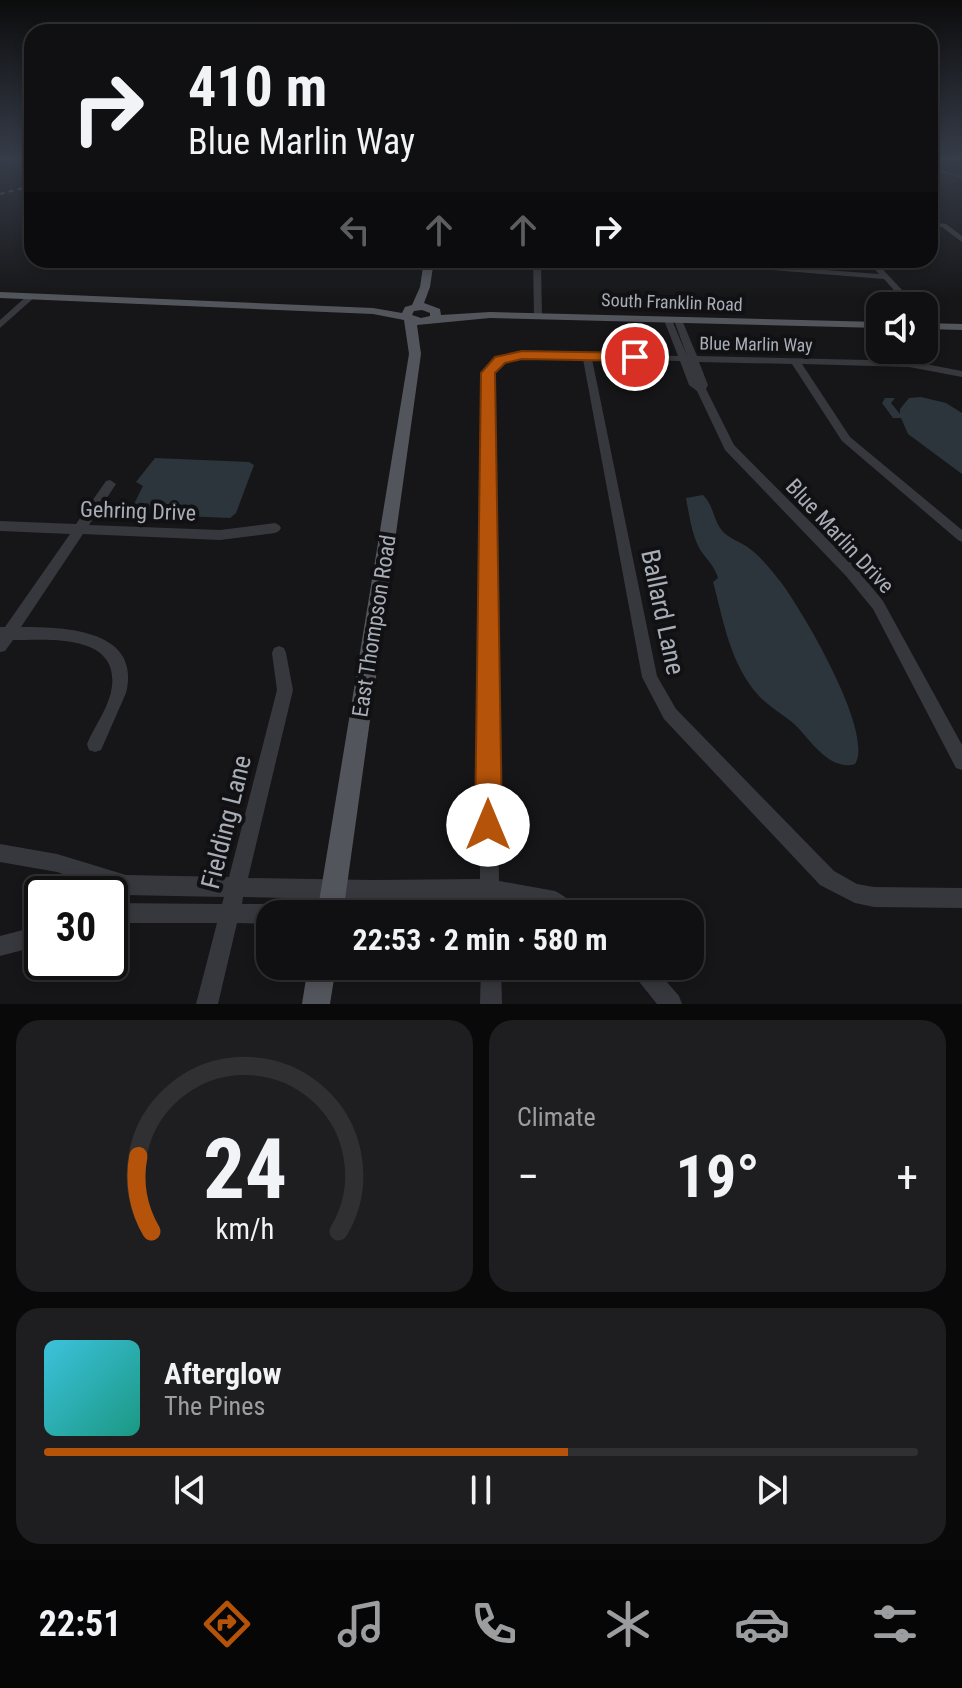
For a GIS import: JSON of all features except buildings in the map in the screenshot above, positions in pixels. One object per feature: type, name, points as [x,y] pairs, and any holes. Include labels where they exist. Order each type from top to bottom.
[{"type":"main road","name":"East Thompson Road","points":[[332,900],[413,318],[425,287],[428,268]]},
{"type":"main road","name":"East Thompson Road","points":[[413,318],[431,314],[425,287]]},
{"type":"main road","points":[[0,295],[373,311],[413,318]]},
{"type":"main road","name":"South Franklin Road","points":[[413,318],[431,314],[866,325]]},
{"type":"main road","points":[[938,325],[962,327]]},
{"type":"main road","points":[[316,1004],[320,980]]},
{"type":"street","points":[[938,225],[944,225],[962,240]]},
{"type":"street","points":[[538,268],[538,316]]},
{"type":"street","points":[[772,268],[885,277]]},
{"type":"street","points":[[877,268],[899,292]]},
{"type":"street","points":[[0,325],[32,296]]},
{"type":"street","name":"Blue Marlin Drive","points":[[673,320],[688,358],[694,385],[701,389],[717,429],[735,455],[851,572],[878,605],[962,762]]},
{"type":"street","name":"Blue Marlin Way","points":[[489,889],[486,380],[492,365],[522,355],[587,356],[925,365],[962,374]]},
{"type":"street","name":"Ballard Lane","points":[[587,356],[650,677],[659,699],[807,862],[838,886],[874,897],[962,898]]},
{"type":"street","points":[[795,361],[846,439],[962,537]]},
{"type":"street","points":[[3,638],[110,484]]},
{"type":"street","name":"Gehring Drive","points":[[0,526],[220,535],[275,528]]},
{"type":"street","points":[[3,638],[78,637],[109,648],[120,670],[120,685],[95,744]]},
{"type":"street","name":"Fielding Lane","points":[[207,1004],[285,690],[279,653]]},
{"type":"street","points":[[0,853],[57,863],[126,885],[489,889],[550,900]]},
{"type":"street","points":[[489,889],[489,900]]},
{"type":"street","points":[[128,913],[256,913]]},
{"type":"street","points":[[0,946],[24,940]]},
{"type":"street","points":[[491,980],[491,1004]]},
{"type":"street","points":[[651,980],[671,1004]]},
{"type":"shaded area","points":[[921,397],[946,403],[962,413],[962,474],[908,434],[901,418],[893,418],[882,403],[885,398],[895,398],[891,403],[900,414],[900,409],[909,398]]},
{"type":"shaded area","points":[[155,458],[249,462],[254,465],[236,513],[230,518],[136,514],[131,510],[143,486],[136,482]]},
{"type":"shaded area","points":[[703,495],[723,532],[754,552],[780,581],[819,643],[855,726],[858,748],[855,764],[839,764],[825,756],[796,726],[759,696],[741,670],[729,642],[713,582],[718,578],[693,532],[686,498]]},
{"type":"route","points":[[488,825],[488,373],[492,365],[500,360],[522,355],[635,357]]}]
